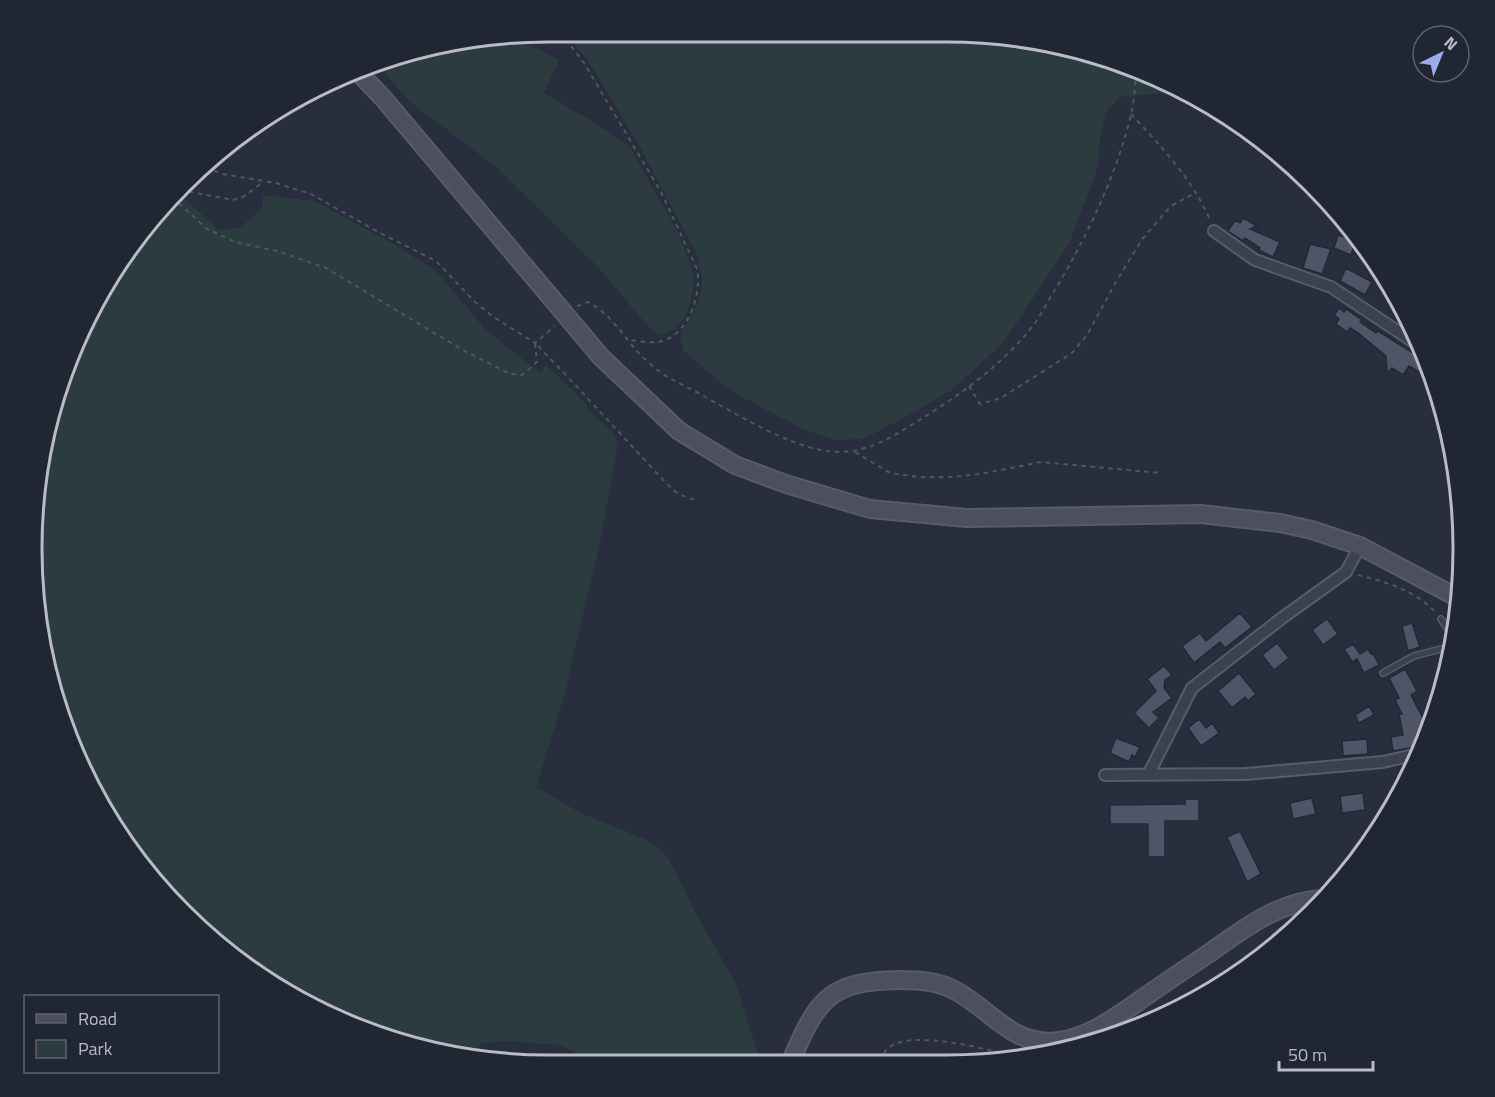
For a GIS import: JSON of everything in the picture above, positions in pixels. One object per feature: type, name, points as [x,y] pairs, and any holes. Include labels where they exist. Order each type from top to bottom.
[{"type":"street","points":[[364,78],[601,357],[679,431],[735,465],[786,484],[870,509],[967,518],[1201,514],[1280,523],[1312,530],[1360,546],[1451,594]]},
{"type":"street","points":[[1214,231],[1255,260],[1331,287],[1406,337]]},
{"type":"street","points":[[1148,775],[1192,688],[1346,572],[1360,546]]},
{"type":"street","points":[[1105,775],[1246,774],[1383,762],[1408,756]]},
{"type":"street","points":[[793,1055],[806,1025],[832,994],[855,984],[886,981],[923,980],[938,984],[957,992],[1019,1036],[1045,1042],[1069,1039],[1094,1029],[1125,1010],[1251,924],[1290,905],[1311,900]]},
{"type":"lane","points":[[1441,619],[1447,627]]},
{"type":"lane","points":[[1383,673],[1414,656],[1443,648]]},
{"type":"path","points":[[568,42],[584,63],[662,192],[697,269],[699,281],[694,304],[678,332],[657,342],[629,340]]},
{"type":"path","points":[[535,344],[575,307],[588,302],[602,309],[646,361],[668,379],[729,412],[813,448],[833,452],[855,452],[876,446],[969,386],[995,366],[1032,327],[1086,237],[1131,114],[1135,79]]},
{"type":"path","points":[[1131,114],[1152,136],[1203,204],[1214,231]]},
{"type":"path","points":[[212,170],[293,187],[311,194],[436,261],[492,316],[535,344],[678,494],[698,501]]},
{"type":"path","points":[[189,191],[233,200],[243,197],[264,181]]},
{"type":"path","points":[[969,386],[980,404],[1001,398],[1072,354],[1087,334],[1116,280],[1143,238],[1171,206],[1195,193]]},
{"type":"path","points":[[179,203],[207,229],[235,242],[277,251],[326,268],[461,349],[510,374],[522,375],[537,362],[535,344]]},
{"type":"path","points":[[855,452],[890,473],[919,477],[980,474],[1041,462],[1160,472]]},
{"type":"path","points":[[1346,572],[1394,584],[1427,603],[1441,619]]},
{"type":"path","points":[[883,1055],[891,1045],[910,1039],[945,1041],[999,1052]]},
{"type":"green space","points":[[572,42],[980,43],[1013,46],[1078,59],[1168,93],[1120,97],[1106,112],[1100,139],[1098,167],[1069,244],[1004,342],[952,390],[902,419],[863,439],[835,440],[805,430],[740,396],[684,351],[680,335],[695,309],[701,291],[702,278],[696,253],[640,147],[587,59]]},
{"type":"green space","points":[[515,43],[526,43],[559,60],[544,93],[608,131],[630,147],[680,237],[695,277],[691,302],[684,318],[675,329],[663,335],[653,332],[597,266],[495,166],[410,102],[382,71],[417,59],[450,52]]},
{"type":"green space","points":[[263,195],[314,201],[392,243],[436,271],[485,329],[540,373],[546,365],[586,404],[588,410],[613,432],[618,444],[601,538],[563,700],[536,787],[579,812],[644,839],[657,847],[669,859],[694,910],[736,984],[758,1055],[579,1055],[560,1045],[506,1041],[481,1043],[478,1050],[417,1038],[386,1028],[324,1003],[267,970],[240,950],[190,907],[127,830],[94,773],[69,711],[52,647],[43,582],[42,548],[46,482],[59,417],[81,355],[110,295],[147,240],[183,198],[219,230],[240,228],[262,208]]},
{"type":"building","points":[[1243,218],[1257,226],[1250,229],[1280,242],[1273,257],[1259,250],[1260,248],[1245,238],[1243,241],[1228,231],[1235,220],[1240,223]]},
{"type":"building","points":[[1338,235],[1346,237],[1354,247],[1351,255],[1334,248]]},
{"type":"building","points":[[1310,244],[1331,249],[1322,274],[1303,268]]},
{"type":"building","points":[[1346,268],[1372,282],[1365,295],[1340,281]]},
{"type":"building","points":[[1339,308],[1344,312],[1346,309],[1376,333],[1378,331],[1413,353],[1421,373],[1409,366],[1403,375],[1392,368],[1387,373],[1386,356],[1357,332],[1350,328],[1347,332],[1336,324],[1339,319],[1334,315]]},
{"type":"building","points":[[1240,613],[1252,627],[1225,648],[1220,642],[1194,663],[1182,646],[1200,633],[1206,641]]},
{"type":"building","points":[[1327,619],[1338,634],[1323,645],[1312,630]]},
{"type":"building","points":[[1412,623],[1420,647],[1408,651],[1402,626]]},
{"type":"building","points":[[1277,643],[1289,658],[1274,670],[1262,655]]},
{"type":"building","points":[[1353,644],[1360,654],[1368,649],[1371,654],[1373,653],[1379,665],[1364,673],[1357,659],[1352,662],[1344,649]]},
{"type":"building","points":[[1164,666],[1172,675],[1165,680],[1164,688],[1172,698],[1153,712],[1159,718],[1149,728],[1134,713],[1156,691],[1147,679]]},
{"type":"building","points":[[1405,669],[1417,691],[1411,695],[1423,719],[1412,748],[1393,751],[1391,737],[1403,735],[1399,714],[1402,714],[1395,700],[1399,698],[1389,678]]},
{"type":"building","points":[[1239,673],[1256,694],[1248,701],[1245,697],[1232,708],[1218,691]]},
{"type":"building","points":[[1369,706],[1374,715],[1359,723],[1355,715]]},
{"type":"building","points":[[1199,719],[1206,728],[1212,723],[1219,733],[1201,746],[1188,728]]},
{"type":"building","points":[[1116,738],[1140,747],[1135,757],[1132,755],[1129,762],[1110,753]]},
{"type":"building","points":[[1367,739],[1368,754],[1343,756],[1342,741]]},
{"type":"building","points":[[1363,793],[1365,810],[1342,813],[1340,796]]},
{"type":"building","points":[[1312,798],[1316,814],[1293,819],[1290,803]]},
{"type":"building","points":[[1185,799],[1199,799],[1199,821],[1165,821],[1165,857],[1148,857],[1148,824],[1110,824],[1110,805],[1185,804]]},
{"type":"building","points":[[1240,831],[1261,874],[1247,882],[1227,837]]}]
